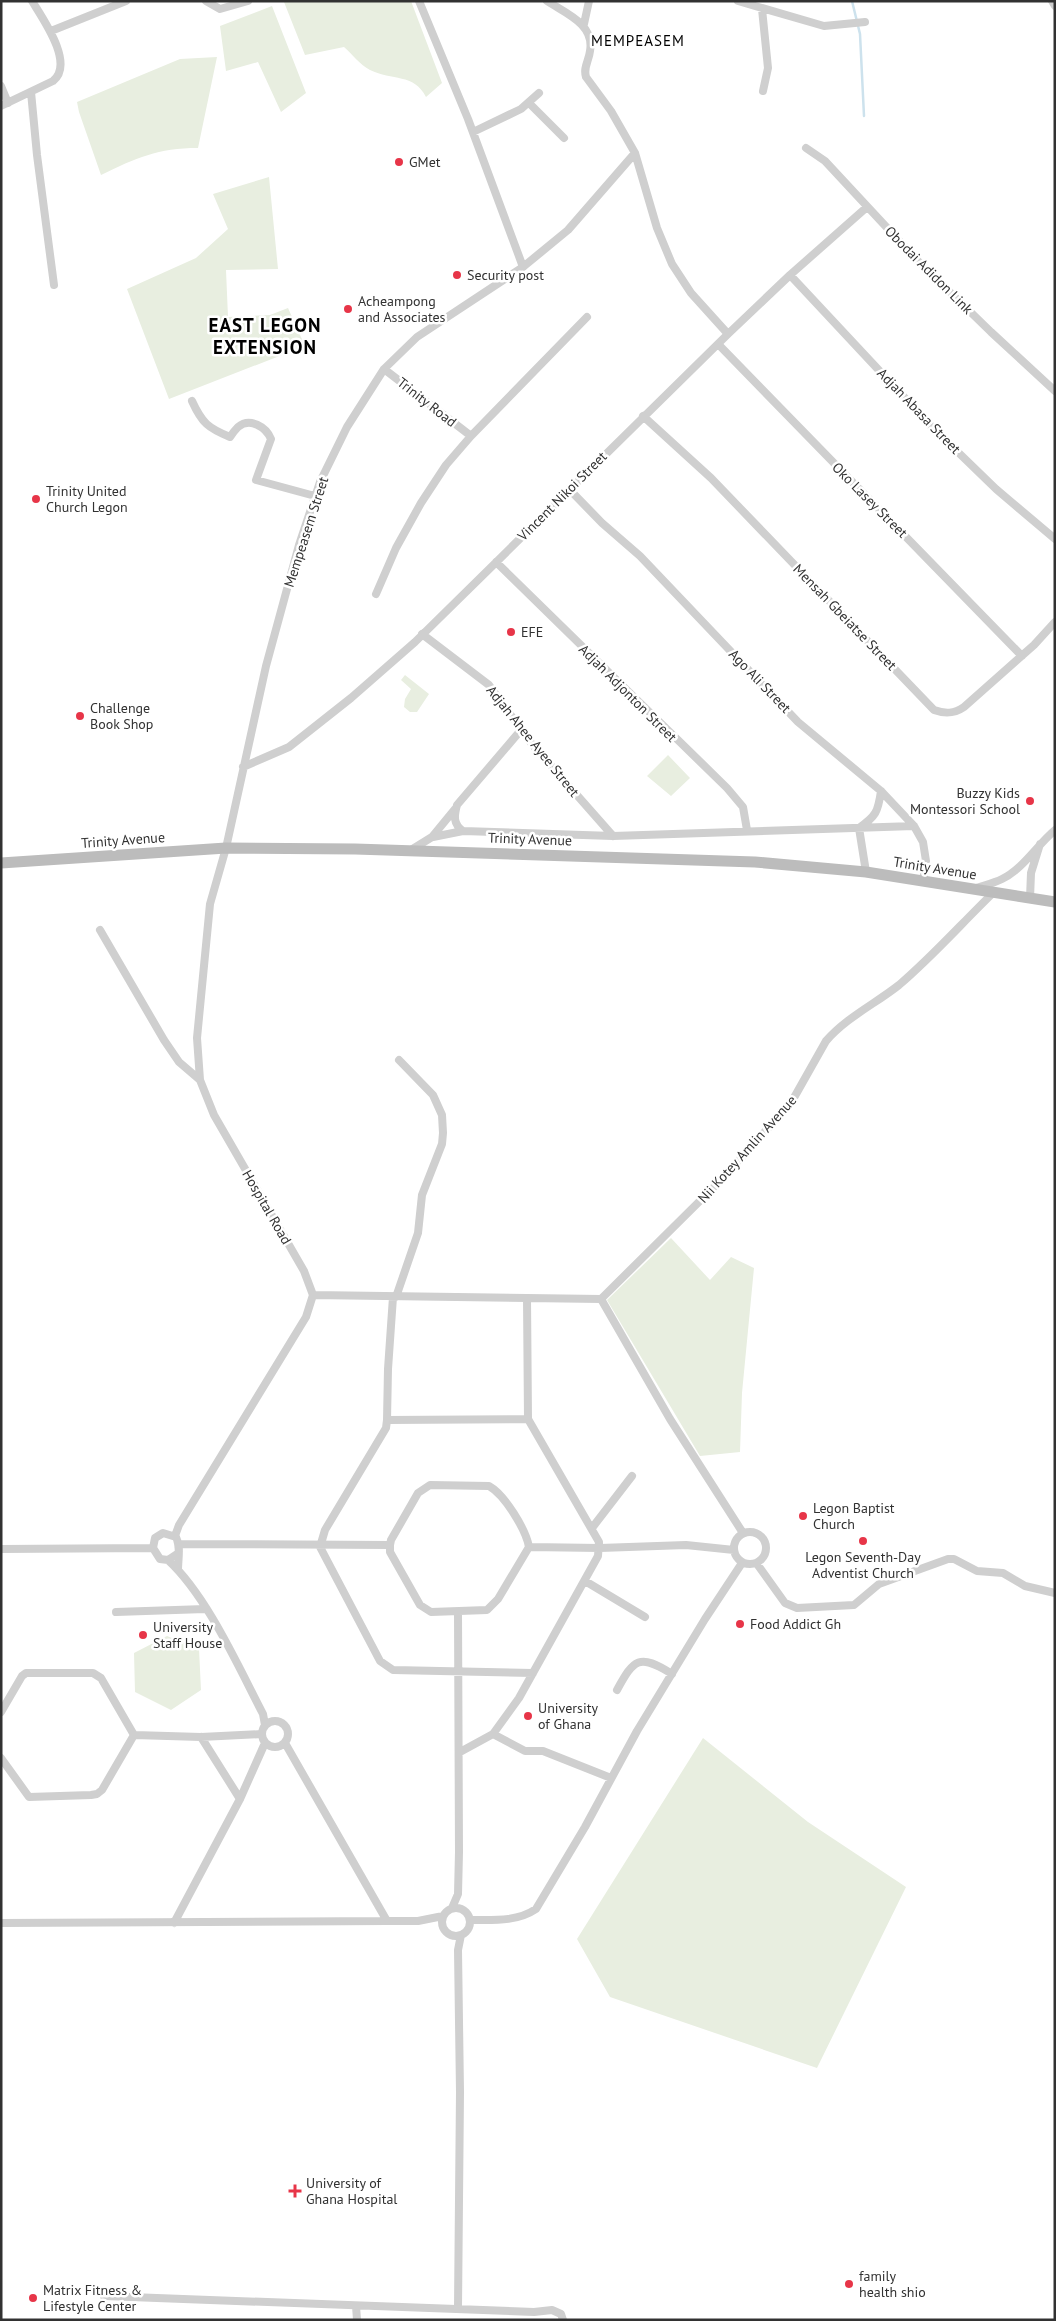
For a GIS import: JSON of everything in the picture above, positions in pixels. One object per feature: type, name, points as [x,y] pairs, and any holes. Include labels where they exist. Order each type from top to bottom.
[{"type":"street","points":[[1,86],[5,104],[59,76],[61,70],[51,31],[32,1]]},
{"type":"street","points":[[51,31],[126,1]]},
{"type":"street","points":[[206,1],[220,9],[248,1]]},
{"type":"street","points":[[419,1],[473,132],[523,267]]},
{"type":"street","points":[[547,1],[584,24]]},
{"type":"street","points":[[589,1],[584,24],[591,44],[584,71],[586,77],[611,111],[634,153],[657,228],[672,264],[691,293],[728,334]]},
{"type":"street","points":[[738,1],[824,26],[863,22]]},
{"type":"street","points":[[1052,1],[1055,6]]},
{"type":"street","points":[[762,9],[768,68],[763,91]]},
{"type":"street","points":[[31,92],[54,285]]},
{"type":"street","points":[[473,132],[530,103],[539,94]]},
{"type":"street","points":[[530,103],[564,138]]},
{"type":"street","name":"Obodai Adidon Link","points":[[806,148],[825,161],[924,267],[1055,391]]},
{"type":"street","name":"Mempeasem Street","points":[[226,848],[266,666],[299,545],[315,496],[347,427],[384,369],[417,337],[523,267],[568,230],[634,153]]},
{"type":"street","name":"Vincent Nikoi Street","points":[[243,767],[289,747],[351,698],[422,634],[643,416],[790,275],[867,207]]},
{"type":"street","name":"Adjah Abasa Street","points":[[790,275],[931,426],[996,489],[1055,539]]},
{"type":"street","points":[[376,594],[396,548],[421,503],[446,465],[471,436],[587,317]]},
{"type":"street","name":"Oko Lasey Street","points":[[718,344],[1022,656]]},
{"type":"street","name":"Trinity Road","points":[[384,369],[471,436]]},
{"type":"street","points":[[192,401],[200,418],[209,428],[230,437],[238,426],[246,423],[257,424],[268,431],[271,439],[256,480],[315,496]]},
{"type":"street","name":"Mensah Gbeiatse Street","points":[[643,416],[711,478],[934,710],[942,713],[957,712],[964,707],[1022,656],[1055,622]]},
{"type":"street","name":"Ago Ali Street","points":[[569,489],[602,523],[640,556],[798,722],[881,791],[914,826],[923,842],[926,861],[923,881]]},
{"type":"street","name":"Adjah Adjonton Street","points":[[496,562],[727,788],[743,807],[747,830]]},
{"type":"street","name":"Adjah Ahee Ayee Street","points":[[422,634],[489,685],[521,730],[613,836]]},
{"type":"street","points":[[432,837],[521,730]]},
{"type":"street","points":[[859,828],[874,818],[879,805],[881,791]]},
{"type":"street","points":[[457,805],[454,816],[460,829]]},
{"type":"street","points":[[409,851],[432,837],[460,829],[613,836],[730,834],[747,830],[914,826]]},
{"type":"street","points":[[859,828],[866,872]]},
{"type":"street","points":[[972,890],[1003,879],[1016,869],[1040,842],[1055,830]]},
{"type":"street","points":[[1030,898],[1031,873],[1040,842]]},
{"type":"street","name":"Trinity Avenue","points":[[1,863],[226,848],[409,851],[755,862],[866,872],[1055,902]]},
{"type":"street","name":"Hospital Road","points":[[226,848],[210,904],[202,968],[197,1038],[200,1080],[214,1114],[304,1271],[312,1295]]},
{"type":"street","name":"Nii Kotey Amlin Avenue","points":[[601,1299],[721,1180],[791,1103],[822,1046],[833,1033],[859,1011],[904,980],[993,893]]},
{"type":"street","points":[[100,930],[179,1062],[200,1080]]},
{"type":"street","points":[[398,1060],[433,1095],[442,1115],[442,1144],[422,1195],[418,1233],[394,1298],[388,1368],[386,1428],[325,1530],[320,1547],[380,1661],[385,1666],[393,1670],[533,1673]]},
{"type":"street","points":[[172,1535],[301,1325],[311,1306],[312,1295],[394,1298],[601,1299],[670,1419],[743,1533]]},
{"type":"street","points":[[460,1752],[493,1734],[519,1698],[598,1556],[600,1548],[592,1528],[528,1419],[527,1298]]},
{"type":"street","points":[[387,1420],[528,1419]]},
{"type":"street","points":[[592,1528],[632,1476]]},
{"type":"street","points":[[430,1485],[482,1485],[498,1490],[524,1531],[529,1547],[498,1599],[487,1610],[458,1612],[430,1612],[420,1605],[390,1552],[391,1540],[413,1502],[423,1488],[430,1485]]},
{"type":"street","points":[[178,1570],[177,1554],[179,1544],[172,1535],[164,1533],[155,1538],[153,1548],[156,1556],[168,1560],[178,1570],[221,1634],[263,1714],[265,1725],[262,1734],[265,1743],[269,1746],[282,1744],[288,1736],[286,1727],[282,1723],[274,1721],[263,1714]]},
{"type":"street","points":[[743,1533],[758,1534],[765,1542],[764,1557],[756,1564],[746,1565],[735,1555],[736,1540],[743,1533]]},
{"type":"street","points":[[179,1544],[320,1547],[390,1546]]},
{"type":"street","points":[[529,1547],[600,1548],[686,1545],[734,1550]]},
{"type":"street","points":[[1,1549],[153,1548]]},
{"type":"street","points":[[168,1560],[177,1554]]},
{"type":"street","points":[[756,1564],[785,1603],[797,1608],[854,1605],[879,1584],[948,1558],[954,1559],[977,1571],[1003,1573],[1025,1586],[1055,1593]]},
{"type":"street","points":[[470,1920],[514,1919],[527,1915],[536,1909],[672,1674],[742,1563]]},
{"type":"street","points":[[585,1580],[645,1617]]},
{"type":"street","points":[[116,1612],[205,1610]]},
{"type":"street","points":[[458,1612],[460,1672],[458,1894],[462,1910],[470,1920],[469,1926],[461,1935],[458,1950],[460,2102],[458,2308]]},
{"type":"street","points":[[617,1690],[632,1665],[638,1662],[650,1663],[672,1674]]},
{"type":"street","points":[[1,1712],[22,1676],[26,1673],[93,1673],[101,1678],[134,1735]]},
{"type":"street","points":[[265,1725],[274,1721]]},
{"type":"street","points":[[134,1735],[202,1736],[262,1734]]},
{"type":"street","points":[[493,1734],[525,1751],[542,1751],[611,1778]]},
{"type":"street","points":[[1,1758],[29,1797],[97,1794],[102,1790],[134,1735]]},
{"type":"street","points":[[202,1736],[240,1799]]},
{"type":"street","points":[[174,1923],[240,1799],[265,1743]]},
{"type":"street","points":[[282,1744],[292,1756],[387,1921]]},
{"type":"street","points":[[1,1923],[418,1921],[443,1916],[452,1908],[458,1894]]},
{"type":"street","points":[[452,1908],[462,1910]]},
{"type":"street","points":[[442,1926],[443,1916]]},
{"type":"street","points":[[418,1921],[442,1926],[451,1936],[458,1950]]},
{"type":"street","points":[[451,1936],[461,1935]]},
{"type":"street","points":[[104,2296],[534,2312],[552,2310],[561,2314],[563,2320]]},
{"type":"street","points":[[356,2306],[357,2320]]},
{"type":"shaded area","points":[[411,1],[442,83],[426,97],[421,89],[409,81],[366,68],[344,47],[305,55],[284,2]]},
{"type":"shaded area","points":[[272,6],[306,93],[281,112],[258,62],[226,71],[220,26]]},
{"type":"shaded area","points":[[217,57],[198,148],[184,148],[148,155],[101,175],[77,102],[180,59]]},
{"type":"shaded area","points":[[269,177],[278,269],[226,270],[228,317],[270,315],[288,308],[305,346],[169,399],[127,289],[196,258],[228,229],[213,194]]},
{"type":"shaded area","points":[[405,675],[429,694],[417,712],[410,712],[404,707],[405,699],[411,689],[401,680]]},
{"type":"shaded area","points":[[668,755],[690,778],[671,796],[647,776]]},
{"type":"shaded area","points":[[671,1238],[710,1280],[731,1257],[754,1268],[742,1393],[740,1452],[700,1456],[607,1300]]},
{"type":"shaded area","points":[[167,1636],[199,1649],[201,1690],[171,1710],[135,1692],[134,1653]]},
{"type":"shaded area","points":[[703,1738],[808,1822],[906,1887],[817,2068],[610,1997],[577,1939]]},
{"type":"waterway","points":[[852,1],[860,34],[864,116]]},
{"type":"place","name":"GMet","points":[[399,162]]},
{"type":"place","name":"Security post","points":[[457,275]]},
{"type":"place","name":"Acheampong and Associates","points":[[348,309]]},
{"type":"place","name":"Trinity United Church Legon","points":[[36,499]]},
{"type":"place","name":"EFE","points":[[511,632]]},
{"type":"place","name":"Challenge Book Shop","points":[[80,716]]},
{"type":"place","name":"Buzzy Kids Montessori School","points":[[1030,801]]},
{"type":"place","name":"Legon Baptist Church","points":[[803,1516]]},
{"type":"place","name":"Legon Seventh-Day Adventist Church","points":[[863,1541]]},
{"type":"place","name":"Food Addict Gh","points":[[740,1624]]},
{"type":"place","name":"University Staff House","points":[[143,1635]]},
{"type":"place","name":"University of Ghana","points":[[528,1716]]},
{"type":"place","name":"University of Ghana Hospital","points":[[295,2191]]},
{"type":"place","name":"family health shio","points":[[849,2284]]},
{"type":"place","name":"Matrix Fitness & Lifestyle Center","points":[[33,2298]]},
{"type":"district","name":"MEMPEASEM","points":[[638,40]]},
{"type":"district","name":"EAST LEGON EXTENSION","points":[[265,336]]}]
